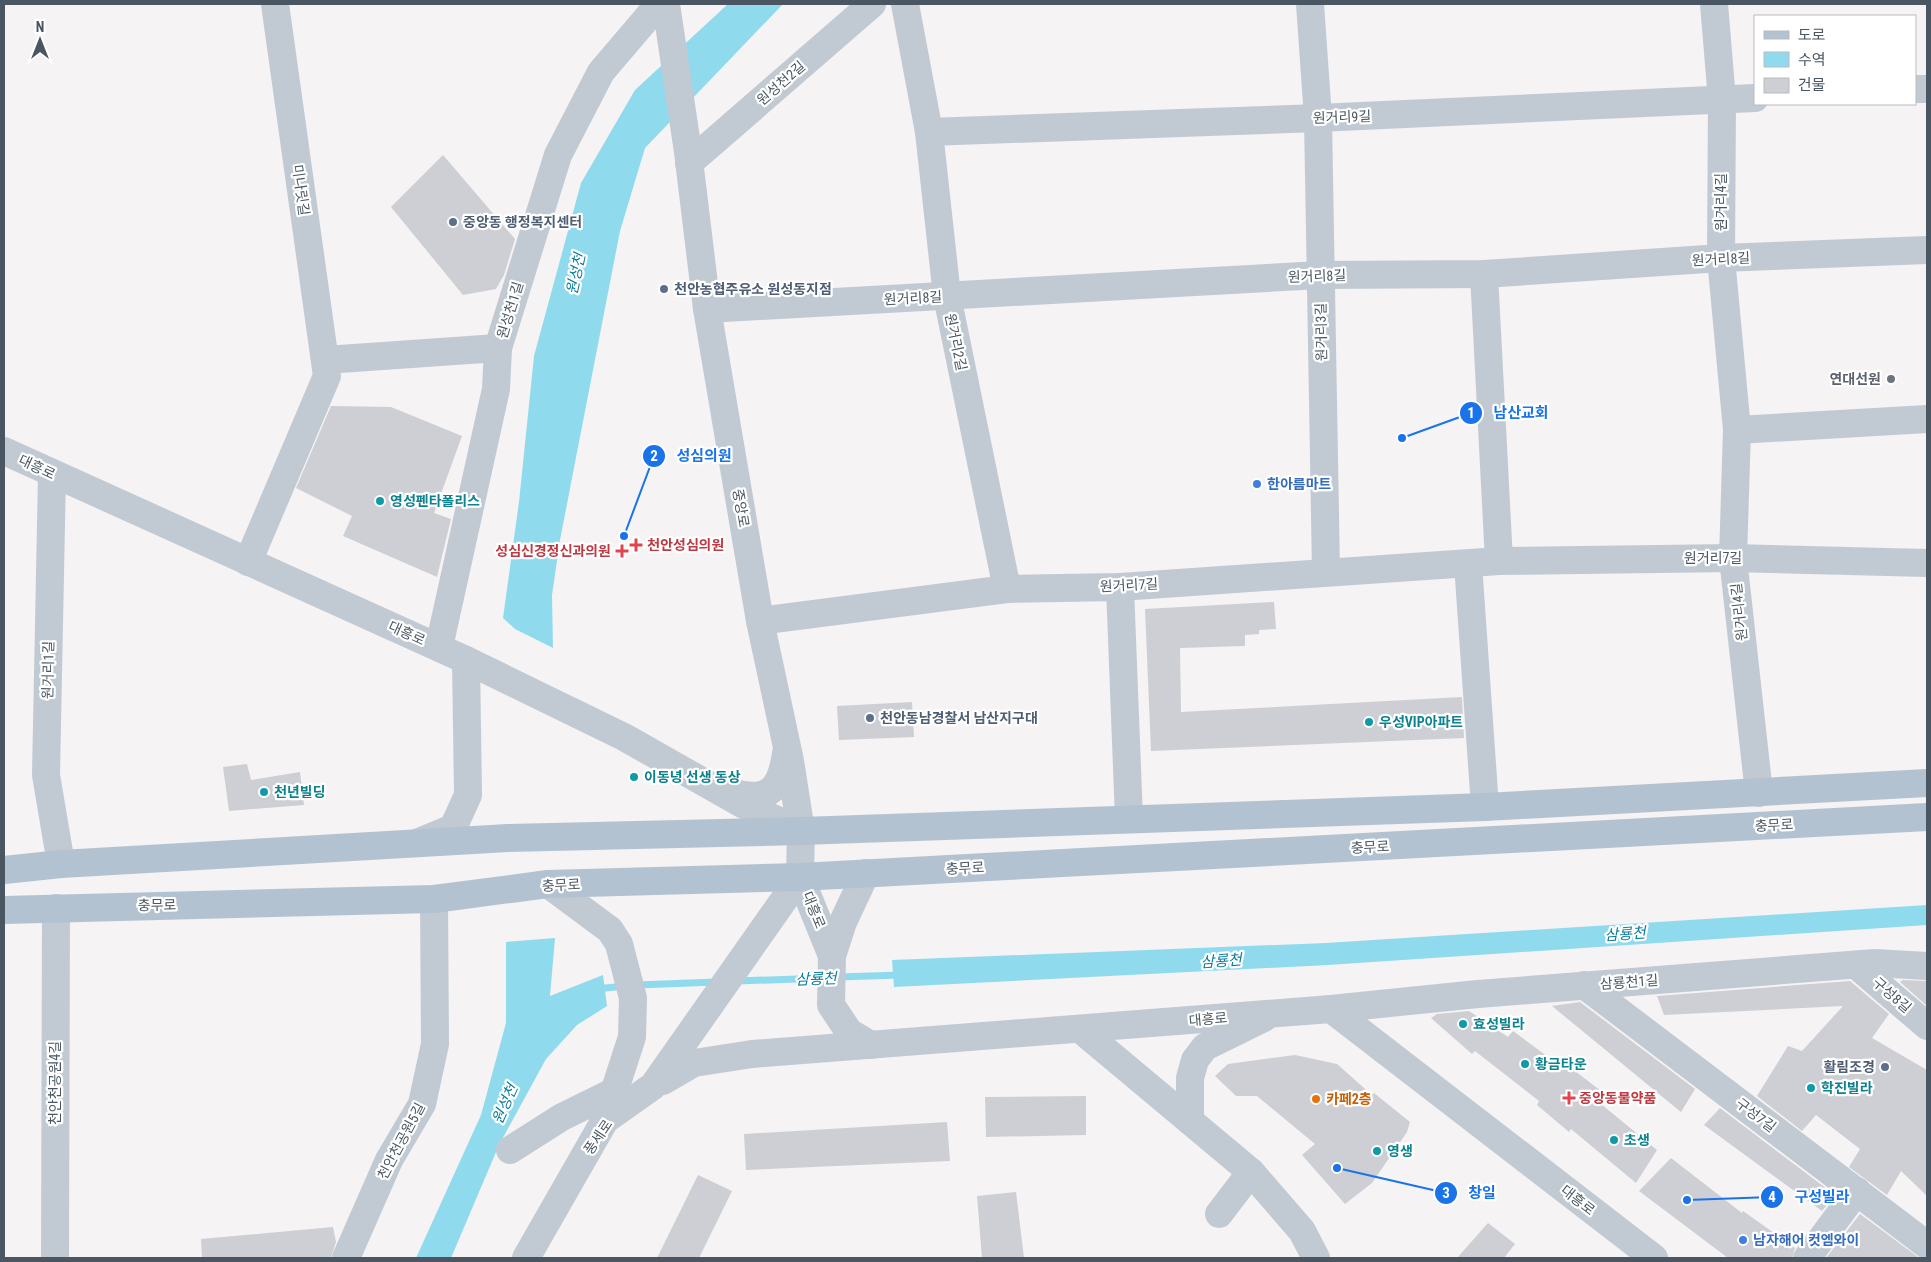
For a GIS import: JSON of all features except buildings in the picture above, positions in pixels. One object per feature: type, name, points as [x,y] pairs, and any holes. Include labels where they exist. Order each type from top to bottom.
[{"type":"main road","points":[[4,870],[61,864],[508,838],[801,832],[1485,807],[1927,783]]},
{"type":"main road","name":"충무로","points":[[6,911],[56,908],[434,899],[548,884],[866,874],[1927,817]]},
{"type":"street","name":"미나릿길","points":[[275,4],[326,368]]},
{"type":"street","name":"원성천1길","points":[[439,647],[496,389],[498,348],[558,156],[601,72],[659,4]]},
{"type":"street","name":"중앙로","points":[[666,4],[689,157],[707,310],[760,621],[787,747],[801,832],[800,877]]},
{"type":"street","name":"원성천2길","points":[[689,157],[872,4]]},
{"type":"street","name":"원거리2길","points":[[905,4],[929,132],[947,296],[1007,589]]},
{"type":"street","name":"원거리3길","points":[[1310,4],[1318,118],[1326,571]]},
{"type":"street","name":"원거리4길","points":[[1714,4],[1722,100],[1721,258],[1737,430],[1733,558],[1759,792]]},
{"type":"street","name":"원거리9길","points":[[929,132],[1318,118],[1754,98]]},
{"type":"street","name":"원거리8길","points":[[707,310],[1320,275],[1484,274],[1721,258],[1927,250]]},
{"type":"street","points":[[1484,274],[1499,561]]},
{"type":"street","points":[[248,562],[326,368],[498,348]]},
{"type":"street","points":[[1737,430],[1927,419]]},
{"type":"street","name":"대흥로","points":[[4,451],[439,647],[624,737],[744,805],[801,832]]},
{"type":"street","name":"원거리1길","points":[[52,474],[46,775],[61,864]]},
{"type":"street","name":"원거리7길","points":[[760,621],[1007,589],[1120,587],[1326,571],[1499,561],[1733,558],[1927,563]]},
{"type":"street","points":[[1468,564],[1485,807]]},
{"type":"street","points":[[1120,587],[1130,819]]},
{"type":"street","points":[[414,844],[453,828],[468,795],[466,660]]},
{"type":"street","points":[[710,786],[748,797],[766,794],[778,786],[784,771],[787,747]]},
{"type":"street","points":[[832,956],[843,922],[866,874]]},
{"type":"street","name":"대흥로","points":[[800,877],[816,912],[832,956],[831,1005],[849,1032],[871,1045],[1331,1009],[1654,1258]]},
{"type":"street","name":"풍세로","points":[[526,1258],[606,1120],[652,1086],[692,1034],[800,877]]},
{"type":"street","points":[[548,884],[610,930],[619,944],[633,998],[632,1037],[606,1120]]},
{"type":"street","name":"천안천공원5길","points":[[346,1258],[389,1160],[422,1104],[435,1044],[434,899]]},
{"type":"street","name":"천안천공원4길","points":[[55,1258],[56,908]]},
{"type":"street","name":"삼룡천1길","points":[[1331,1009],[1584,985],[1875,963],[1927,966]]},
{"type":"street","name":"구성8길","points":[[1856,965],[1927,1026]]},
{"type":"street","name":"구성7길","points":[[1584,985],[1927,1245]]},
{"type":"street","points":[[1190,1120],[1190,1078],[1195,1060],[1205,1047],[1227,1038],[1272,1014]]},
{"type":"street","points":[[1080,1029],[1251,1172],[1302,1230],[1316,1258]]},
{"type":"street","points":[[652,1086],[694,1063],[752,1054],[871,1045]]},
{"type":"street","points":[[510,1150],[562,1117],[615,1091]]},
{"type":"street","points":[[1218,1214],[1251,1172]]},
{"type":"street","points":[[1807,1258],[1857,1191]]},
{"type":"water","name":"원성천","points":[[728,4],[783,4],[645,148],[620,231],[560,540],[552,595],[553,648],[515,629],[503,618],[519,502],[534,356],[581,183],[635,90]]},
{"type":"water","points":[[1927,905],[1927,925],[1328,965],[894,987],[892,960],[1326,943]]},
{"type":"water","name":"원성천","points":[[555,938],[550,996],[603,975],[607,1006],[577,1025],[546,1059],[499,1145],[451,1258],[416,1258],[481,1115],[506,1023],[506,942]]},
{"type":"waterway","name":"삼룡천","points":[[838,977],[902,975]]},
{"type":"waterway","name":"삼룡천","points":[[736,981],[827,978]]},
{"type":"waterway","name":"삼룡천","points":[[636,985],[717,982]]},
{"type":"waterway","name":"삼룡천","points":[[596,989],[625,986]]},
{"type":"place","name":"중앙동 행정복지센터","points":[[453,222]]},
{"type":"place","name":"천안농협주유소 원성동지점","points":[[664,289]]},
{"type":"place","name":"연대선원","points":[[1891,379]]},
{"type":"place","name":"남산교회","points":[[1402,438]]},
{"type":"place","name":"한아름마트","points":[[1257,484]]},
{"type":"place","name":"영성펜타폴리스","points":[[380,501]]},
{"type":"place","name":"성심의원","points":[[624,536]]},
{"type":"place","name":"천안성심의원","points":[[636,545]]},
{"type":"place","name":"성심신경정신과의원","points":[[622,551]]},
{"type":"place","name":"천안동남경찰서 남산지구대","points":[[870,718]]},
{"type":"place","name":"우성VIP아파트","points":[[1369,722]]},
{"type":"place","name":"이동녕 선생 동상","points":[[634,777]]},
{"type":"place","name":"천년빌딩","points":[[264,792]]},
{"type":"place","name":"효성빌라","points":[[1463,1024]]},
{"type":"place","name":"황금타운","points":[[1525,1064]]},
{"type":"place","name":"활림조경","points":[[1885,1067]]},
{"type":"place","name":"학진빌라","points":[[1811,1088]]},
{"type":"place","name":"중앙동물약품","points":[[1569,1098]]},
{"type":"place","name":"카페2층","points":[[1316,1099]]},
{"type":"place","name":"초생","points":[[1614,1140]]},
{"type":"place","name":"영생","points":[[1377,1151]]},
{"type":"place","name":"창일","points":[[1337,1168]]},
{"type":"place","name":"구성빌라","points":[[1687,1200]]},
{"type":"place","name":"남자해어 컷엠와이","points":[[1743,1240]]}]
